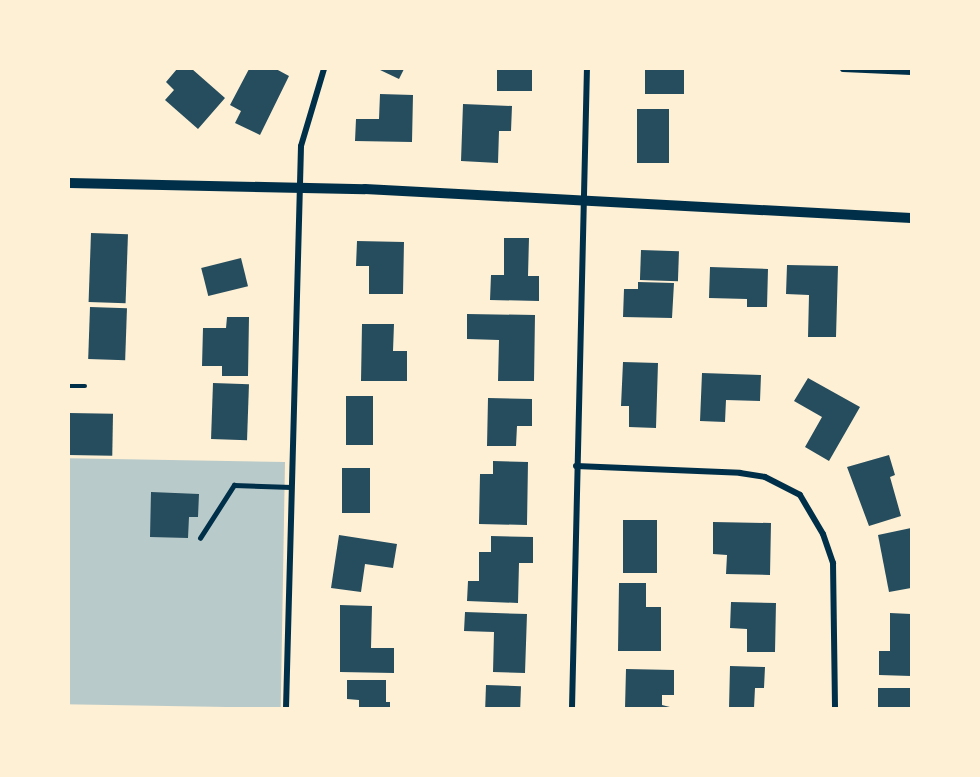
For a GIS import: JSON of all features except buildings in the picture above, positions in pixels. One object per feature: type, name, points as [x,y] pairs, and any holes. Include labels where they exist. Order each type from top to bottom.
[{"type":"street","points":[[286,708],[301,146],[324,69]]},
{"type":"street","points":[[572,708],[582,199],[587,69]]},
{"type":"street","points":[[843,69],[911,72]]},
{"type":"street","points":[[69,183],[300,187],[582,199],[911,218]]},
{"type":"street","points":[[576,466],[740,473],[765,477],[800,495],[823,534],[833,563],[836,598],[835,708]]},
{"type":"lane","points":[[69,386],[85,386]]},
{"type":"lane","points":[[200,538],[234,485],[291,487]]},
{"type":"shaded area","points":[[69,458],[285,462],[281,708],[69,704]]}]
